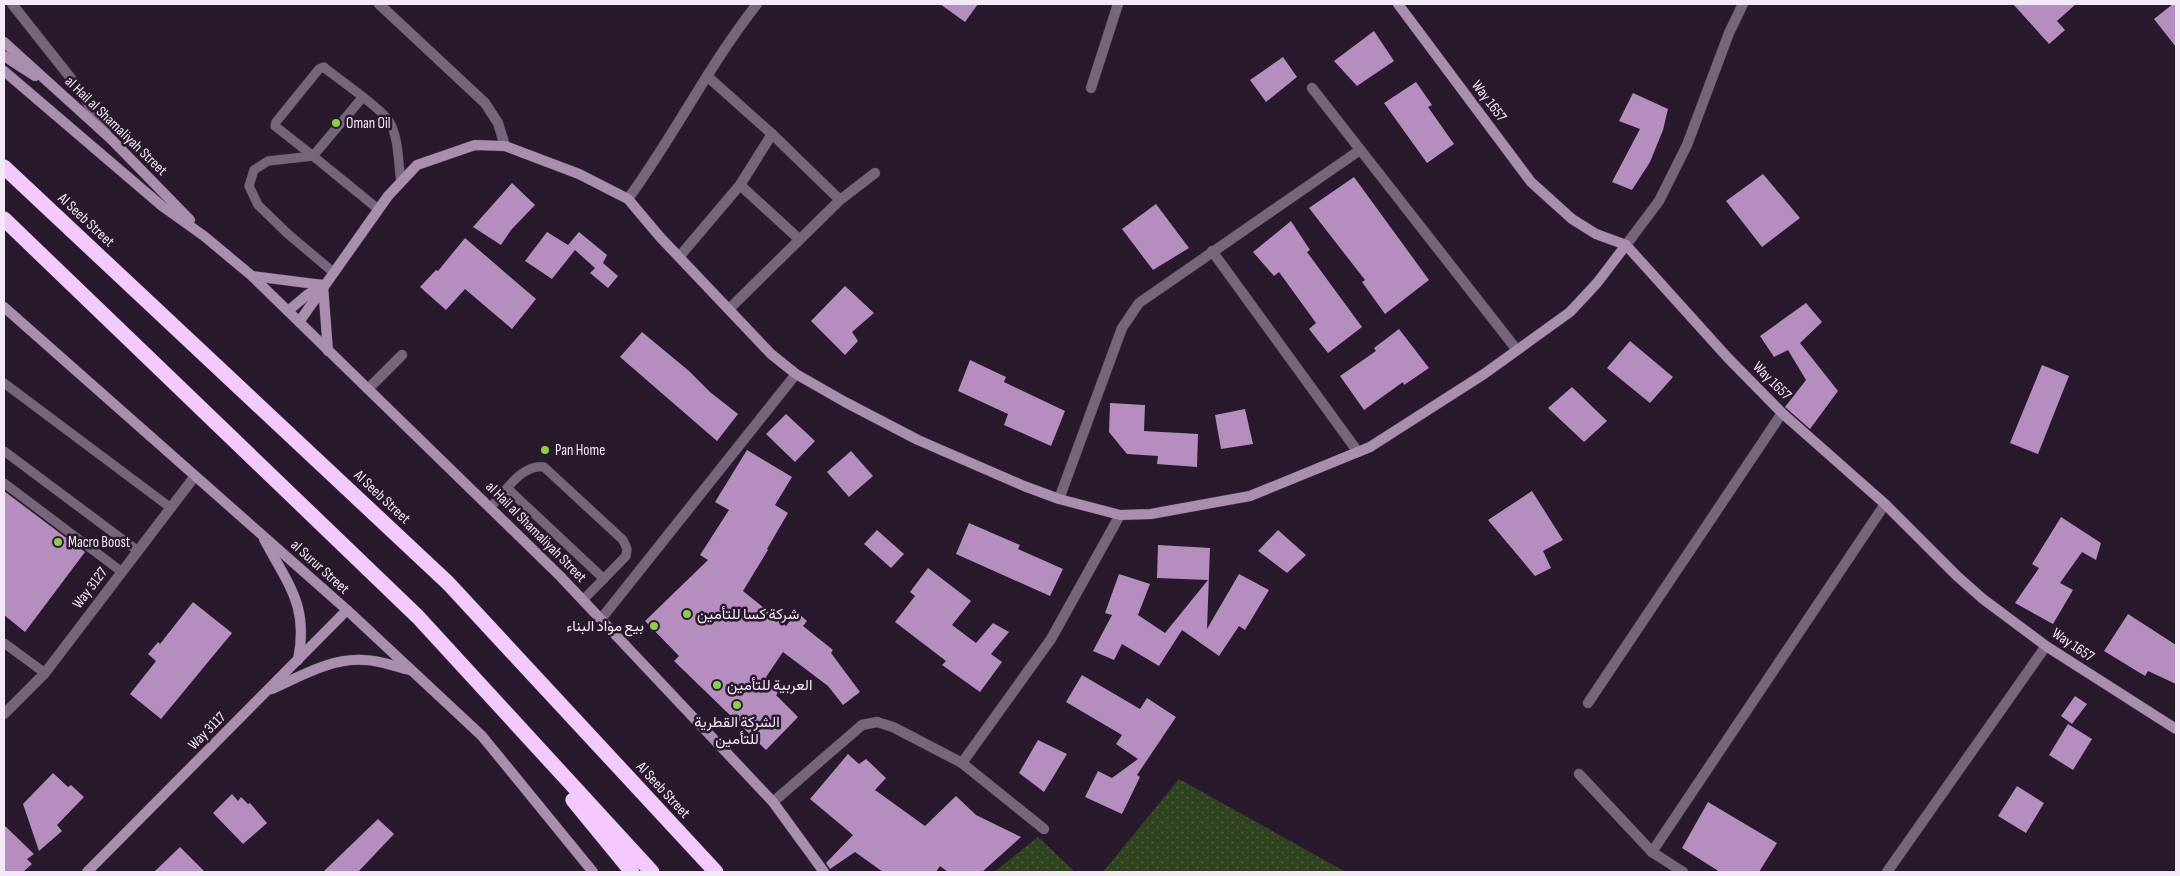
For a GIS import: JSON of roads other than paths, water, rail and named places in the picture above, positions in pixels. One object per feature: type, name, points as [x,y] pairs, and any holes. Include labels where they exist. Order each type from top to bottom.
[{"type":"highway","name":"Al Seeb Street","points":[[4,167],[448,583],[716,872]]},
{"type":"highway","points":[[4,220],[418,617],[652,872]]},
{"type":"highway","points":[[553,764],[564,788],[632,872]]},
{"type":"street","points":[[12,4],[77,86],[110,139]]},
{"type":"street","points":[[379,4],[485,103],[498,124],[505,146]]},
{"type":"street","points":[[628,199],[654,164],[707,76],[757,4]]},
{"type":"street","points":[[1091,88],[1118,4]]},
{"type":"street","name":"Way 1657","points":[[1398,4],[1531,182],[1572,218],[1596,234],[1626,245],[1728,358],[1782,412],[1885,504],[1956,576],[1983,599],[2046,646],[2176,729]]},
{"type":"street","points":[[299,322],[316,300],[323,285],[378,209],[417,165],[475,145],[505,146],[579,174],[628,199],[679,257],[771,354],[796,374],[918,440],[1024,486],[1059,499],[1120,515],[1151,514],[1250,496],[1358,452],[1386,437],[1517,350],[1570,312],[1597,284],[1659,201],[1687,146],[1729,33],[1743,4]]},
{"type":"street","name":"al Hail al Shamaliyah Street","points":[[4,42],[110,139],[204,236]]},
{"type":"street","points":[[4,56],[57,90]]},
{"type":"street","name":"al Hail al Shamaliyah Street","points":[[4,71],[162,206],[204,236],[252,276],[490,508],[583,600],[773,802],[824,872]]},
{"type":"street","points":[[707,76],[772,134],[840,200]]},
{"type":"street","points":[[1312,88],[1517,350]]},
{"type":"street","points":[[679,257],[740,185],[772,134]]},
{"type":"street","points":[[1059,499],[1126,322],[1139,303],[1360,150]]},
{"type":"street","points":[[729,309],[840,200],[876,172]]},
{"type":"street","points":[[740,185],[799,239]]},
{"type":"street","points":[[1212,251],[1358,452]]},
{"type":"street","points":[[252,276],[323,285]]},
{"type":"street","points":[[288,311],[307,295],[323,285]]},
{"type":"street","points":[[323,285],[328,351]]},
{"type":"street","name":"al Surur Street","points":[[4,307],[347,610],[482,736],[593,872]]},
{"type":"street","points":[[368,389],[402,355]]},
{"type":"street","points":[[601,619],[796,374]]},
{"type":"street","points":[[1588,703],[1782,412]]},
{"type":"street","name":"Way 3127","points":[[4,714],[45,673],[195,476]]},
{"type":"street","points":[[1652,852],[1885,504]]},
{"type":"street","points":[[962,764],[1051,639],[1120,515]]},
{"type":"street","points":[[261,534],[296,599],[301,618],[302,638],[298,660]]},
{"type":"street","name":"Way 3117","points":[[87,872],[347,610]]},
{"type":"street","points":[[1887,872],[2046,646]]},
{"type":"street","points":[[266,692],[306,673],[337,662],[365,660],[411,670]]},
{"type":"street","points":[[773,802],[862,725],[877,722],[893,727],[962,764],[1044,829]]},
{"type":"street","points":[[1579,774],[1652,852],[1683,872]]},
{"type":"lane","points":[[378,209],[275,124],[319,69],[324,67],[389,121],[394,134],[401,182]]},
{"type":"lane","points":[[333,272],[288,234],[258,205],[249,186],[254,170],[268,160],[313,156],[362,98]]},
{"type":"lane","points":[[4,383],[171,508]]},
{"type":"lane","points":[[4,451],[138,551]]},
{"type":"lane","points":[[490,508],[526,469],[536,465],[544,467],[623,540],[627,548],[626,556],[583,600]]},
{"type":"lane","points":[[4,483],[122,572]]},
{"type":"lane","points":[[508,489],[604,579]]},
{"type":"lane","points":[[4,643],[45,673]]},
{"type":"place","name":"Oman Oil","points":[[336,123]]},
{"type":"place","name":"Pan Home","points":[[545,450]]},
{"type":"place","name":"Macro Boost","points":[[58,542]]},
{"type":"place","name":"شركة كسا للتأمين","points":[[687,614]]},
{"type":"place","name":"بيع مواد البناء","points":[[654,626]]},
{"type":"place","name":"العربية للتأمين","points":[[717,685]]},
{"type":"place","name":"الشركة القطرية للتأمين","points":[[737,705]]}]
